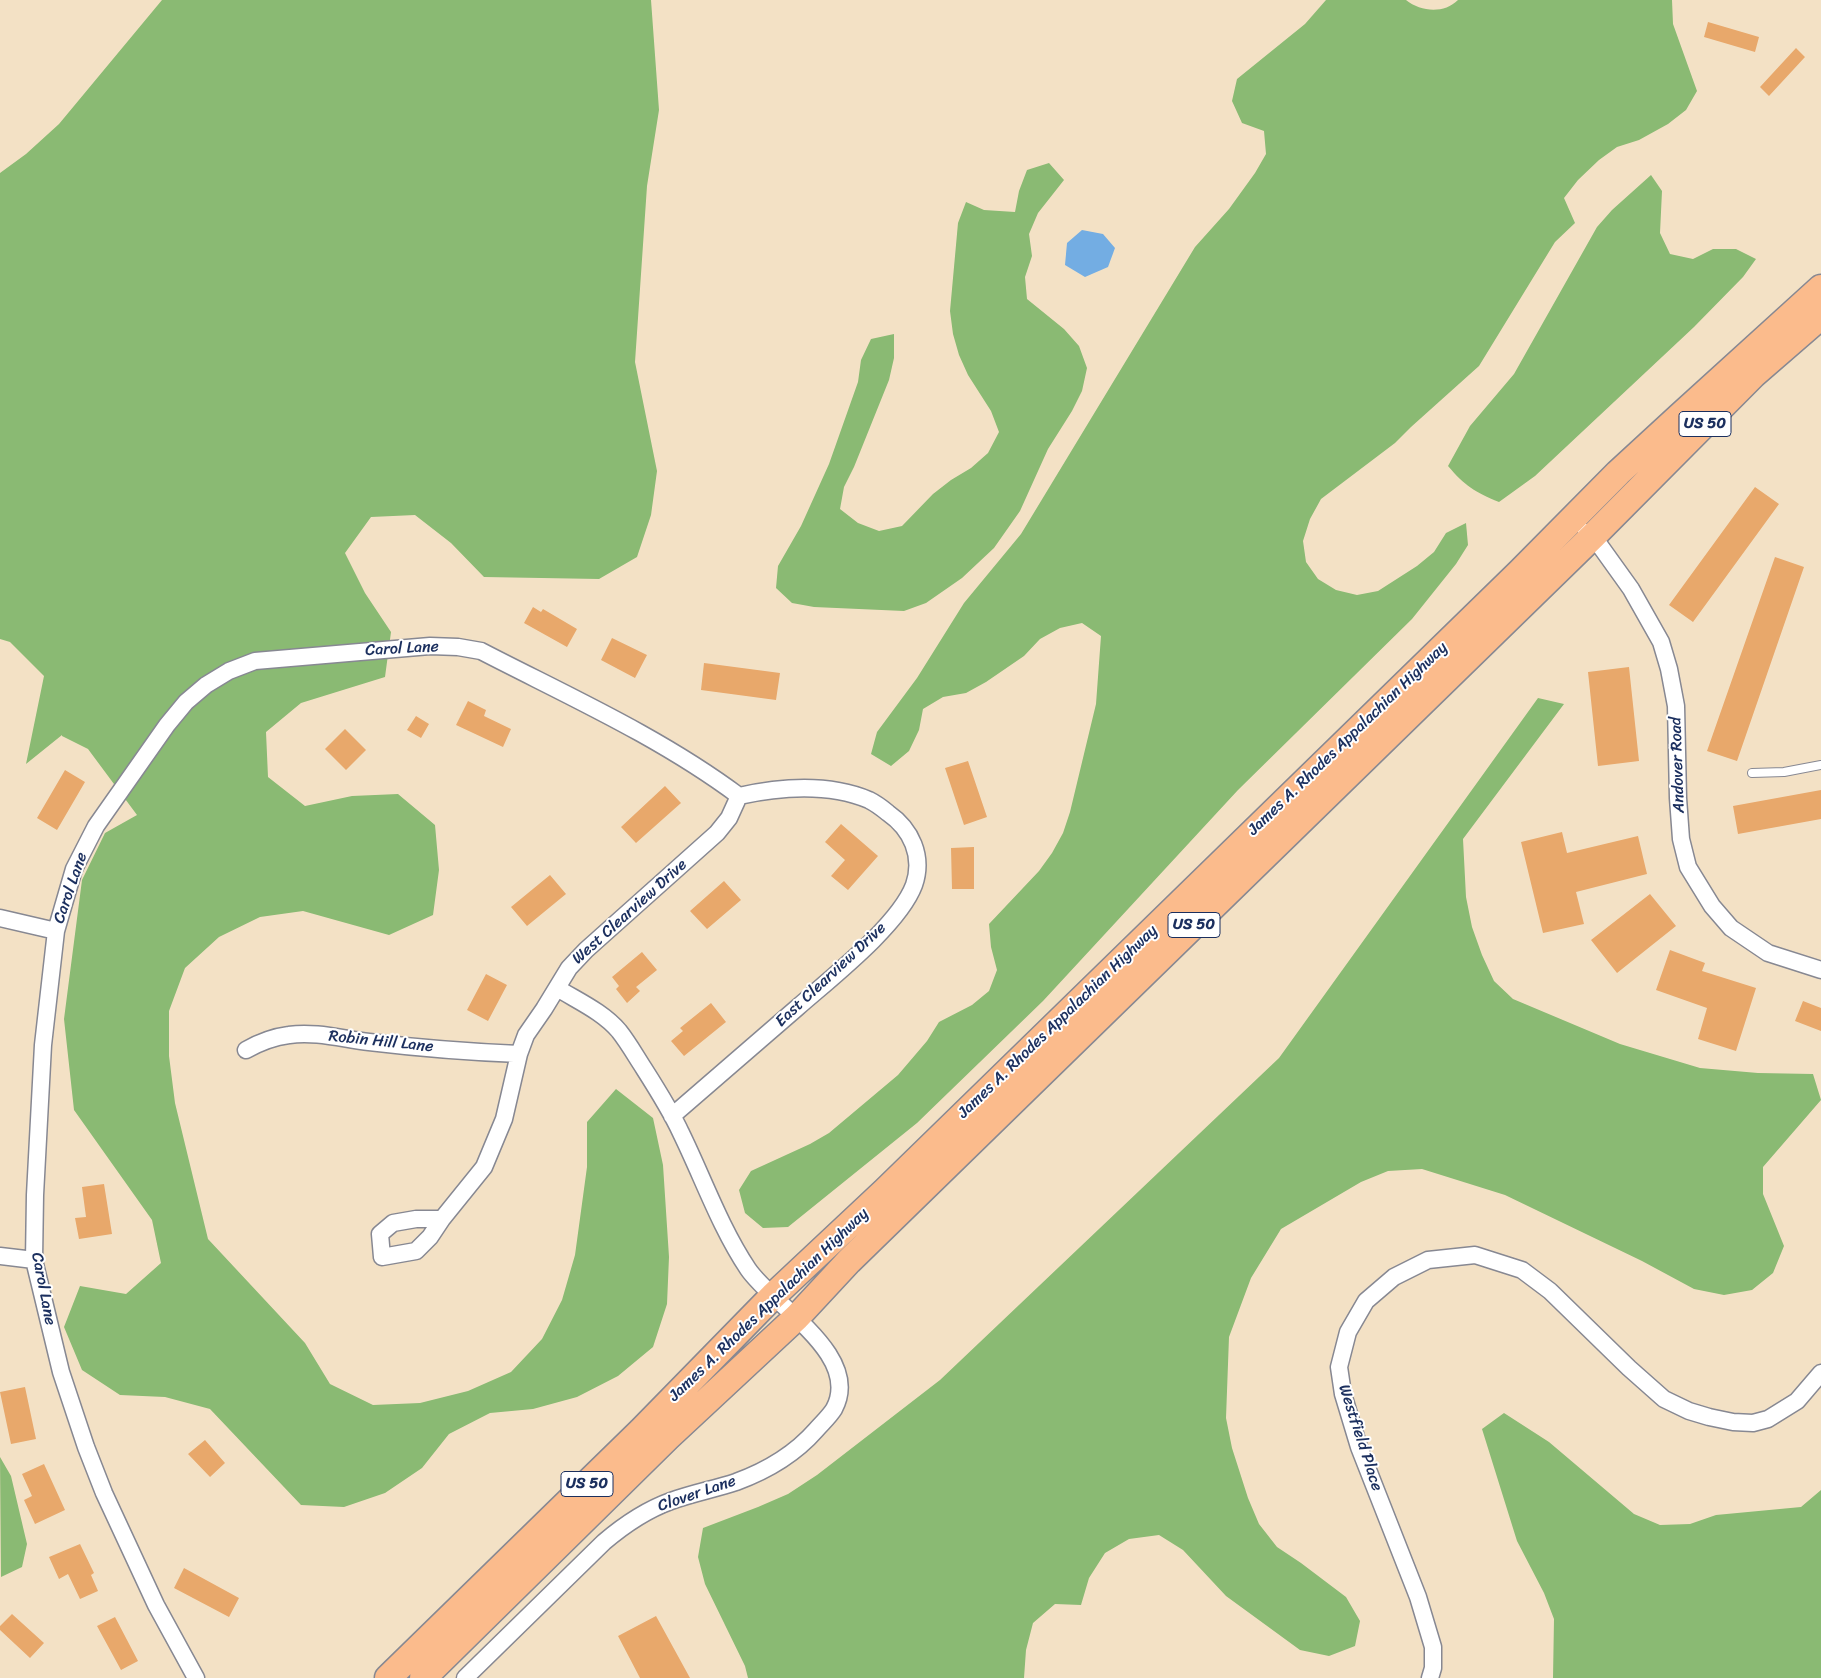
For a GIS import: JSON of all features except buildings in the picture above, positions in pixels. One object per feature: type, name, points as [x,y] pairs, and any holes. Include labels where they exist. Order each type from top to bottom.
[{"type":"highway","name":"James A. Rhodes Appalachian Highway","points":[[388,1678],[641,1431],[772,1296],[885,1191],[1680,416],[1821,288]]},
{"type":"highway","name":"James A. Rhodes Appalachian Highway","points":[[423,1678],[668,1437],[797,1317],[849,1261],[1593,536],[1753,375],[1821,316]]},
{"type":"street","name":"Andover Road","points":[[1570,522],[1593,536],[1631,589],[1661,642],[1669,668],[1676,706],[1681,839],[1688,867],[1712,906],[1731,928],[1768,953],[1821,970]]},
{"type":"street","name":"Carol Lane","points":[[196,1678],[156,1605],[104,1493],[86,1447],[61,1372],[34,1260],[35,1195],[44,1045],[56,930],[74,868],[84,847],[110,804],[186,702],[206,684],[229,671],[255,661],[430,646],[458,647],[481,651],[638,732],[718,781],[738,796]]},
{"type":"street","name":"East Clearview Drive","points":[[672,1116],[851,961],[887,924],[905,902],[914,885],[918,868],[917,854],[907,831],[896,819],[871,801],[837,791],[806,789],[762,791],[738,796]]},
{"type":"street","name":"West Clearview Drive","points":[[442,1220],[484,1167],[504,1119],[519,1054],[526,1035],[569,968],[586,950],[717,834],[729,818],[738,796]]},
{"type":"street","points":[[0,918],[56,930]]},
{"type":"street","points":[[557,988],[598,1013],[618,1030],[681,1132],[730,1239],[749,1270],[772,1296]]},
{"type":"street","name":"Robin Hill Lane","points":[[246,1050],[264,1040],[290,1034],[310,1034],[370,1042],[519,1054]]},
{"type":"street","name":"Westfield Place","points":[[1430,1678],[1433,1668],[1433,1647],[1418,1597],[1359,1447],[1343,1394],[1339,1367],[1348,1332],[1366,1300],[1394,1277],[1428,1260],[1476,1254],[1522,1270],[1550,1291],[1629,1368],[1664,1399],[1689,1411],[1733,1422],[1752,1423],[1768,1419],[1797,1401],[1821,1373]]},
{"type":"street","points":[[0,1256],[34,1260]]},
{"type":"street","name":"Clover Lane","points":[[465,1678],[604,1542],[627,1524],[671,1501],[738,1481],[782,1459],[799,1447],[812,1434],[834,1407],[839,1392],[838,1376],[832,1360],[797,1317],[772,1296]]},
{"type":"lane","points":[[1752,773],[1784,772],[1821,765]]},
{"type":"green space","points":[[162,0],[651,0],[659,110],[647,186],[635,362],[657,471],[651,515],[637,557],[599,579],[484,577],[451,543],[415,515],[371,517],[345,553],[365,593],[391,632],[385,677],[301,703],[266,732],[268,777],[305,806],[352,796],[398,794],[435,825],[439,870],[433,915],[389,935],[303,911],[260,917],[219,937],[185,968],[169,1011],[169,1056],[175,1103],[208,1239],[305,1343],[330,1384],[373,1405],[420,1403],[468,1391],[511,1372],[542,1339],[562,1300],[575,1255],[587,1167],[587,1122],[616,1089],[653,1118],[663,1165],[669,1257],[667,1304],[653,1347],[618,1376],[577,1397],[533,1409],[490,1413],[449,1434],[422,1468],[385,1493],[344,1507],[301,1505],[210,1409],[165,1397],[120,1395],[82,1370],[64,1327],[80,1286],[126,1294],[161,1263],[152,1220],[74,1110],[64,1019],[82,880],[105,833],[137,815],[88,749],[62,735],[26,764],[44,676],[10,642],[0,639],[0,173],[26,154],[59,124]]},
{"type":"green space","points":[[1326,0],[1406,0],[1418,7],[1432,10],[1446,8],[1458,0],[1672,0],[1673,24],[1697,91],[1686,110],[1668,124],[1639,140],[1617,147],[1599,160],[1578,180],[1564,198],[1575,223],[1555,242],[1479,366],[1395,443],[1321,499],[1310,519],[1303,541],[1306,562],[1318,579],[1336,590],[1357,595],[1378,591],[1417,566],[1434,552],[1446,533],[1466,523],[1468,545],[1456,564],[1412,619],[1238,790],[1043,1001],[917,1123],[788,1227],[763,1228],[745,1213],[739,1190],[751,1171],[810,1144],[829,1133],[898,1075],[927,1041],[939,1022],[972,1005],[989,991],[997,970],[991,947],[989,924],[1039,871],[1063,833],[1070,812],[1096,704],[1101,636],[1082,623],[1060,628],[1040,639],[1024,656],[966,693],[943,697],[923,709],[919,730],[909,751],[891,766],[871,754],[877,732],[917,678],[964,603],[1021,534],[1195,247],[1229,209],[1266,154],[1264,131],[1242,123],[1232,101],[1237,79],[1305,24]]},
{"type":"green space","points":[[1049,163],[1064,180],[1038,213],[1029,234],[1032,256],[1025,277],[1027,299],[1064,329],[1079,346],[1087,368],[1082,391],[1048,449],[1020,511],[994,548],[962,578],[926,603],[904,611],[814,607],[792,603],[776,588],[778,566],[801,526],[829,464],[858,382],[861,360],[871,339],[894,334],[894,358],[889,380],[844,487],[840,509],[858,523],[879,531],[902,526],[933,494],[971,468],[988,453],[999,432],[991,411],[968,375],[959,355],[953,334],[950,311],[958,223],[966,202],[984,210],[1015,212],[1019,191],[1027,170]]},
{"type":"green space","points":[[1651,175],[1662,191],[1660,233],[1670,254],[1693,259],[1713,249],[1736,249],[1756,259],[1743,277],[1694,327],[1535,476],[1499,502],[1477,491],[1465,484],[1448,466],[1470,426],[1514,374],[1597,227],[1612,210]]},
{"type":"green space","points":[[1538,698],[1564,704],[1463,839],[1466,897],[1472,927],[1482,955],[1494,981],[1513,999],[1620,1044],[1700,1068],[1758,1073],[1813,1074],[1821,1100],[1763,1167],[1763,1194],[1784,1246],[1773,1273],[1752,1290],[1724,1295],[1694,1289],[1642,1261],[1505,1195],[1422,1169],[1388,1171],[1361,1182],[1281,1229],[1251,1278],[1229,1337],[1226,1418],[1232,1448],[1248,1498],[1259,1524],[1277,1547],[1346,1597],[1360,1621],[1355,1646],[1329,1656],[1300,1650],[1226,1596],[1183,1550],[1159,1535],[1129,1539],[1105,1553],[1089,1578],[1081,1605],[1055,1604],[1033,1623],[1026,1650],[1024,1678],[748,1678],[745,1666],[705,1584],[698,1557],[703,1528],[788,1494],[817,1475],[940,1380],[1279,1058]]},
{"type":"green space","points":[[1504,1413],[1549,1442],[1634,1514],[1660,1525],[1690,1524],[1716,1515],[1801,1507],[1821,1490],[1821,1678],[1553,1678],[1554,1619],[1544,1593],[1517,1541],[1482,1429]]},
{"type":"green space","points":[[0,1457],[11,1476],[27,1544],[22,1567],[1,1577]]},
{"type":"water","points":[[1082,230],[1103,234],[1115,248],[1108,267],[1085,277],[1065,265],[1067,243]]}]
